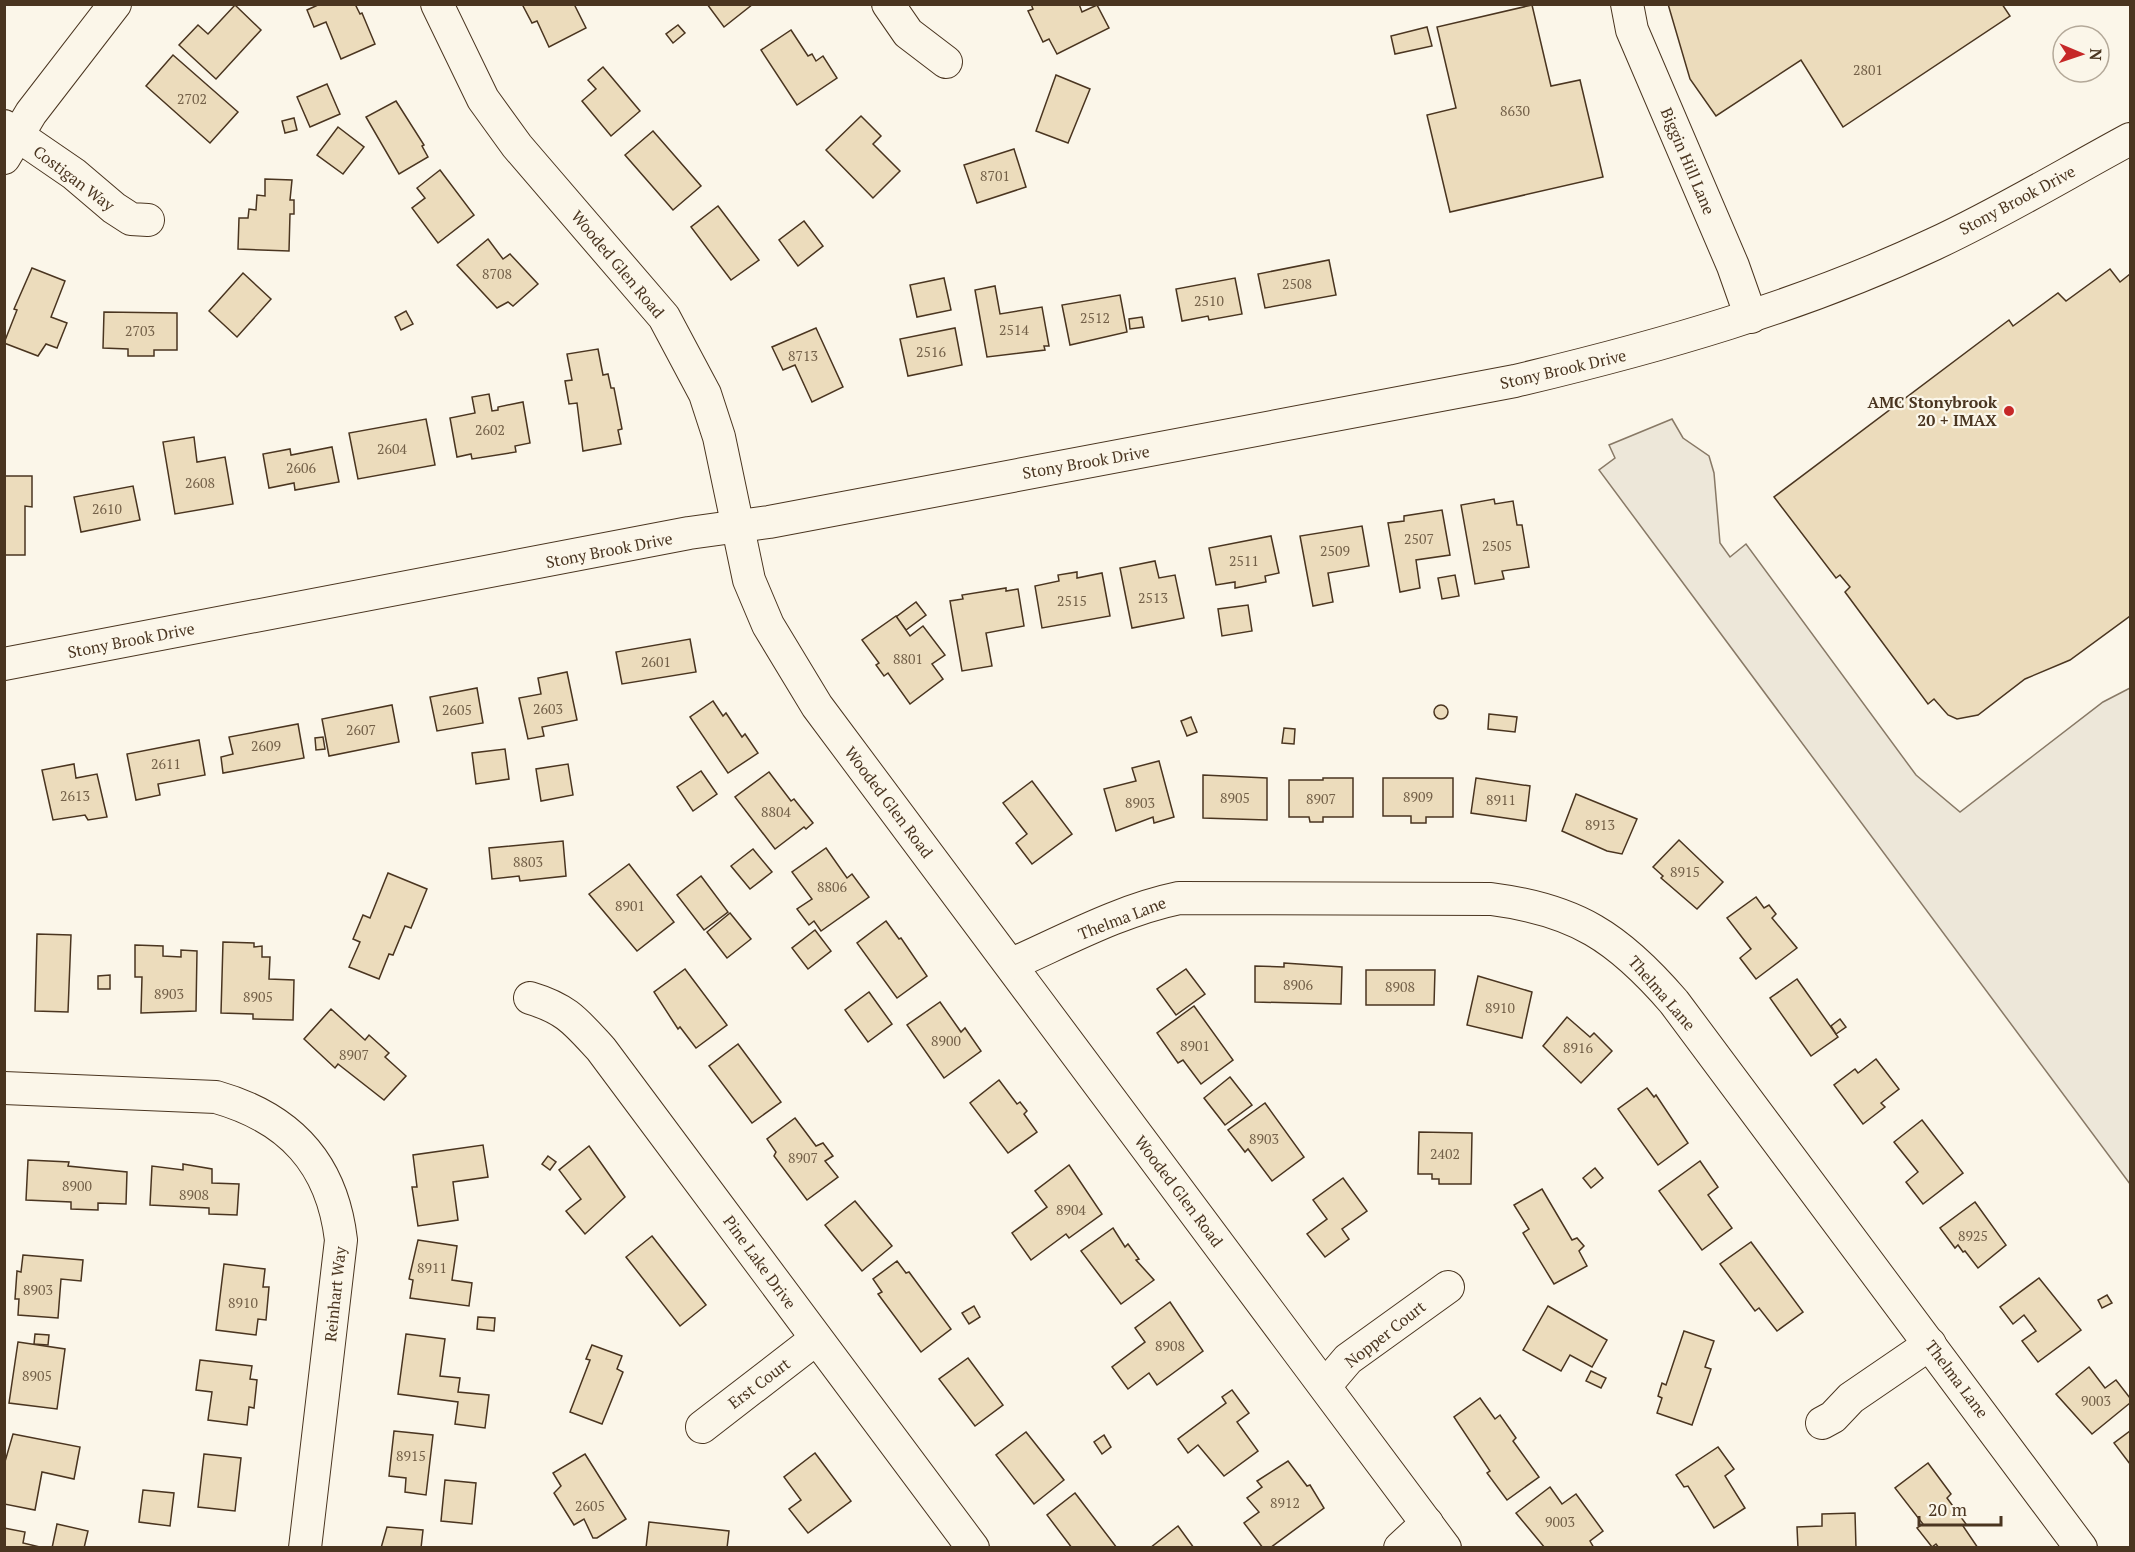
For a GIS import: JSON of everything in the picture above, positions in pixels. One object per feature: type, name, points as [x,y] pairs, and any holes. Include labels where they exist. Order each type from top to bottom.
[{"type":"street","points":[[9,140],[115,4]]},
{"type":"street","name":"Wooded Glen Road","points":[[436,4],[483,99],[517,146],[664,317],[705,394],[720,437],[749,579],[768,625],[795,673],[817,706],[1012,964],[1436,1535]]},
{"type":"street","points":[[888,4],[908,33],[946,62]]},
{"type":"street","name":"Biggin Hill Lane","points":[[1627,4],[1632,30],[1733,266],[1751,317]]},
{"type":"street","name":"Stony Brook Drive","points":[[4,664],[1515,381],[1623,355],[1751,317],[1834,287],[1933,244],[2130,139]]},
{"type":"street","name":"Costigan Way","points":[[9,140],[74,174],[114,208],[131,219],[148,220]]},
{"type":"street","name":"Thelma Lane","points":[[1012,964],[1124,914],[1152,903],[1179,897],[1491,898],[1524,903],[1584,924],[1612,940],[1648,972],[1681,1011],[2082,1548]]},
{"type":"street","name":"Pine Lake Drive","points":[[530,998],[555,1005],[571,1017],[601,1049],[973,1548]]},
{"type":"street","name":"Reinhart Way","points":[[4,1088],[216,1097],[240,1104],[285,1129],[319,1167],[338,1211],[341,1240],[305,1548]]},
{"type":"street","name":"Nopper Court","points":[[1325,1386],[1348,1359],[1448,1287]]},
{"type":"street","name":"Erst Court","points":[[702,1427],[816,1339]]},
{"type":"street","points":[[1822,1423],[1833,1417],[1851,1398],[1930,1344]]},
{"type":"street","points":[[1400,1548],[1436,1535]]},
{"type":"shaded area","points":[[1672,419],[1683,438],[1709,456],[1714,473],[1720,543],[1730,557],[1746,544],[1916,775],[1960,812],[2103,702],[2130,688],[2130,1184],[1599,470],[1615,458],[1609,445]]},
{"type":"building","points":[[320,4],[355,4],[360,14],[362,13],[375,44],[341,59],[326,22],[314,27],[307,10]]},
{"type":"building","points":[[522,4],[574,4],[586,28],[549,47],[537,21],[532,23]]},
{"type":"building","points":[[707,4],[753,4],[724,27]]},
{"type":"building","points":[[1031,4],[1079,4],[1082,12],[1097,5],[1109,28],[1057,54],[1049,39],[1043,42],[1028,11],[1033,9]]},
{"type":"building","points":[[1668,4],[2002,4],[2010,16],[1843,127],[1801,60],[1716,116],[1690,79]]},
{"type":"building","points":[[235,5],[261,30],[216,79],[179,45],[198,25],[208,34]]},
{"type":"building","points":[[1532,5],[1551,86],[1580,80],[1603,177],[1450,212],[1427,115],[1456,108],[1437,27]]},
{"type":"building","points":[[678,25],[685,33],[673,43],[666,34]]},
{"type":"building","points":[[1427,27],[1432,46],[1395,54],[1391,36]]},
{"type":"building","points":[[791,30],[808,56],[812,54],[816,61],[823,56],[837,78],[797,105],[761,50]]},
{"type":"building","points":[[173,55],[238,112],[210,143],[146,86]]},
{"type":"building","points":[[603,67],[640,111],[611,136],[582,101],[596,89],[588,80]]},
{"type":"building","points":[[1056,75],[1090,89],[1068,143],[1036,131]]},
{"type":"building","points":[[327,84],[340,114],[310,127],[297,97]]},
{"type":"building","points":[[396,101],[424,145],[422,146],[428,157],[399,174],[366,117]]},
{"type":"building","points":[[861,116],[881,136],[873,144],[900,171],[873,198],[826,150]]},
{"type":"building","points":[[294,118],[297,130],[285,133],[282,121]]},
{"type":"building","points":[[338,127],[364,147],[343,174],[317,155]]},
{"type":"building","points":[[653,131],[701,186],[673,210],[625,155]]},
{"type":"building","points":[[1014,149],[1026,187],[977,203],[964,165]]},
{"type":"building","points":[[440,170],[474,215],[438,243],[412,208],[425,198],[417,188]]},
{"type":"building","points":[[265,179],[292,180],[290,200],[294,200],[294,214],[290,214],[289,251],[238,249],[239,218],[248,218],[249,209],[256,210],[257,195],[265,196]]},
{"type":"building","points":[[718,206],[759,260],[731,280],[691,227]]},
{"type":"building","points":[[804,221],[823,246],[798,266],[779,240]]},
{"type":"building","points":[[488,239],[503,259],[510,254],[538,284],[513,306],[508,302],[497,308],[457,265]]},
{"type":"building","points":[[1329,260],[1336,295],[1265,308],[1258,274]]},
{"type":"building","points":[[32,268],[65,281],[51,317],[67,323],[57,348],[46,344],[38,356],[4,343],[17,310],[14,309]]},
{"type":"building","name":"AMC Stonybrook 20 + IMAX","points":[[2110,269],[2120,282],[2130,274],[2130,616],[2070,660],[2025,679],[1978,715],[1957,719],[1948,715],[1934,699],[1928,704],[1845,592],[1850,587],[1840,575],[1836,578],[1774,497],[2009,320],[2013,326],[2058,293],[2066,301]]},
{"type":"building","points":[[243,273],[271,299],[237,337],[209,311]]},
{"type":"building","points":[[944,278],[951,310],[917,317],[910,285]]},
{"type":"building","points":[[1235,278],[1242,314],[1209,320],[1208,316],[1182,321],[1176,289]]},
{"type":"building","points":[[995,286],[1000,314],[1042,307],[1049,346],[1044,346],[1045,350],[987,357],[975,290]]},
{"type":"building","points":[[1120,295],[1127,332],[1070,345],[1062,305]]},
{"type":"building","points":[[406,311],[413,324],[401,330],[395,317]]},
{"type":"building","points":[[104,312],[177,313],[177,350],[154,350],[154,356],[128,356],[128,349],[103,348]]},
{"type":"building","points":[[1142,317],[1144,327],[1130,329],[1129,319]]},
{"type":"building","points":[[816,328],[843,387],[812,402],[795,365],[783,370],[772,347]]},
{"type":"building","points":[[955,328],[962,365],[908,376],[900,339]]},
{"type":"building","points":[[598,349],[603,375],[608,374],[611,388],[614,388],[622,429],[618,430],[621,444],[583,451],[577,403],[569,404],[565,381],[572,380],[567,354]]},
{"type":"building","points":[[489,394],[492,411],[498,410],[498,407],[523,402],[530,443],[515,446],[516,452],[472,459],[471,454],[457,457],[450,418],[475,413],[472,397]]},
{"type":"building","points":[[426,419],[435,465],[358,479],[349,433]]},
{"type":"building","points":[[194,437],[197,462],[225,457],[233,504],[175,514],[163,442]]},
{"type":"building","points":[[332,447],[339,482],[295,490],[294,483],[269,488],[263,454],[290,449],[291,455]]},
{"type":"building","points":[[4,476],[32,476],[32,507],[25,506],[25,555],[4,555]]},
{"type":"building","points":[[133,486],[140,520],[81,532],[74,497]]},
{"type":"building","points":[[1494,499],[1495,504],[1513,501],[1517,525],[1522,525],[1529,567],[1502,571],[1504,579],[1475,584],[1461,505]]},
{"type":"building","points":[[1442,510],[1450,555],[1416,560],[1420,588],[1400,592],[1388,523],[1404,521],[1404,516]]},
{"type":"building","points":[[1362,526],[1369,566],[1328,573],[1333,602],[1313,606],[1300,536]]},
{"type":"building","points":[[1271,536],[1279,573],[1265,576],[1266,582],[1235,588],[1235,582],[1216,585],[1209,548]]},
{"type":"building","points":[[1155,561],[1159,578],[1175,575],[1184,618],[1132,628],[1120,568]]},
{"type":"building","points":[[1077,572],[1077,578],[1102,573],[1110,616],[1042,628],[1035,586],[1059,581],[1058,575]]},
{"type":"building","points":[[1455,575],[1459,596],[1442,599],[1438,578]]},
{"type":"building","points":[[1006,588],[1006,591],[1018,589],[1024,626],[986,633],[992,666],[962,671],[950,601],[963,599],[962,595]]},
{"type":"building","points":[[916,602],[926,615],[906,630],[896,617]]},
{"type":"building","points":[[1248,605],[1252,631],[1222,636],[1218,609]]},
{"type":"building","points":[[896,616],[910,636],[923,626],[945,655],[932,664],[943,679],[910,704],[888,673],[884,676],[876,665],[879,663],[862,640]]},
{"type":"building","points":[[690,639],[696,672],[622,684],[616,652]]},
{"type":"building","points":[[567,672],[577,720],[542,727],[544,736],[528,739],[519,698],[541,694],[538,678]]},
{"type":"building","points":[[477,688],[483,723],[437,731],[430,697]]},
{"type":"building","points":[[713,701],[723,716],[726,713],[742,737],[745,734],[758,753],[728,773],[690,717]]},
{"type":"building","points":[[392,705],[399,742],[329,756],[322,719]]},
{"type":"building","points":[[1438,705],[1444,705],[1448,712],[1444,719],[1438,719],[1434,715],[1434,709]]},
{"type":"building","points":[[1489,714],[1517,717],[1515,732],[1488,729]]},
{"type":"building","points":[[1191,717],[1197,732],[1187,736],[1181,721]]},
{"type":"building","points":[[298,724],[304,758],[223,773],[221,757],[233,754],[229,737]]},
{"type":"building","points":[[1284,728],[1295,729],[1294,744],[1282,743]]},
{"type":"building","points":[[323,737],[325,749],[316,750],[315,738]]},
{"type":"building","points":[[199,740],[205,775],[158,784],[160,795],[136,800],[127,754]]},
{"type":"building","points":[[505,749],[509,779],[476,784],[472,753]]},
{"type":"building","points":[[1159,761],[1174,817],[1154,823],[1153,817],[1116,831],[1104,789],[1136,781],[1132,768]]},
{"type":"building","points":[[74,764],[76,778],[97,774],[107,817],[88,820],[85,815],[53,820],[42,770]]},
{"type":"building","points":[[568,764],[573,795],[541,801],[536,769]]},
{"type":"building","points":[[701,771],[717,794],[693,811],[677,787]]},
{"type":"building","points":[[769,772],[791,801],[794,799],[813,823],[775,849],[735,797]]},
{"type":"building","points":[[1203,775],[1267,778],[1267,820],[1203,818]]},
{"type":"building","points":[[1323,778],[1353,778],[1353,817],[1323,817],[1323,822],[1310,822],[1309,817],[1289,817],[1289,780],[1323,780]]},
{"type":"building","points":[[1383,778],[1453,778],[1453,817],[1426,817],[1426,823],[1411,823],[1411,816],[1383,816]]},
{"type":"building","points":[[1476,778],[1530,786],[1526,821],[1471,813]]},
{"type":"building","points":[[1032,781],[1072,834],[1032,864],[1016,843],[1027,834],[1003,803]]},
{"type":"building","points":[[1576,794],[1637,819],[1622,854],[1607,851],[1562,831]]},
{"type":"building","points":[[1679,840],[1723,882],[1697,909],[1661,878],[1663,876],[1653,867]]},
{"type":"building","points":[[563,841],[566,876],[520,881],[519,876],[492,879],[489,848]]},
{"type":"building","points":[[826,848],[847,878],[852,874],[869,897],[821,931],[814,921],[809,925],[797,909],[812,899],[792,872]]},
{"type":"building","points":[[753,849],[772,872],[750,889],[731,866]]},
{"type":"building","points":[[629,864],[674,922],[637,951],[589,894]]},
{"type":"building","points":[[388,873],[427,889],[411,928],[405,926],[393,955],[389,954],[379,979],[349,967],[360,942],[353,939],[363,915],[370,918]]},
{"type":"building","points":[[701,876],[728,912],[704,930],[677,895]]},
{"type":"building","points":[[1756,897],[1764,908],[1769,905],[1776,914],[1772,918],[1797,948],[1756,979],[1740,958],[1751,949],[1727,918]]},
{"type":"building","points":[[730,913],[751,939],[727,958],[707,932]]},
{"type":"building","points":[[886,921],[899,939],[901,938],[927,976],[897,998],[857,943]]},
{"type":"building","points":[[815,930],[831,951],[808,969],[792,948]]},
{"type":"building","points":[[37,934],[71,935],[68,1012],[35,1011]]},
{"type":"building","points":[[223,942],[254,943],[254,947],[262,946],[262,957],[270,957],[269,979],[294,980],[293,1020],[253,1019],[253,1014],[221,1013]]},
{"type":"building","points":[[135,945],[163,946],[163,956],[181,957],[181,950],[197,951],[196,1011],[141,1013],[142,977],[135,977]]},
{"type":"building","points":[[1284,963],[1342,967],[1341,1004],[1255,1002],[1255,966],[1284,967]]},
{"type":"building","points":[[685,969],[727,1025],[696,1048],[680,1027],[678,1029],[654,992]]},
{"type":"building","points":[[1186,969],[1205,994],[1176,1015],[1157,989]]},
{"type":"building","points":[[1366,970],[1435,970],[1434,1005],[1366,1005]]},
{"type":"building","points":[[110,975],[110,989],[98,989],[98,976]]},
{"type":"building","points":[[1478,976],[1532,992],[1522,1038],[1467,1025]]},
{"type":"building","points":[[1797,979],[1838,1037],[1811,1056],[1770,998]]},
{"type":"building","points":[[869,992],[892,1024],[868,1042],[845,1010]]},
{"type":"building","points":[[940,1002],[961,1032],[965,1028],[981,1051],[944,1078],[907,1025]]},
{"type":"building","points":[[1194,1006],[1233,1060],[1201,1084],[1183,1060],[1178,1063],[1157,1033]]},
{"type":"building","points":[[331,1009],[365,1040],[369,1035],[389,1053],[385,1057],[406,1076],[384,1100],[338,1064],[335,1068],[304,1039]]},
{"type":"building","points":[[1567,1017],[1590,1037],[1594,1033],[1612,1051],[1581,1083],[1543,1046]]},
{"type":"building","points":[[1840,1019],[1846,1027],[1836,1034],[1831,1026]]},
{"type":"building","points":[[738,1044],[781,1102],[752,1123],[709,1066]]},
{"type":"building","points":[[1876,1059],[1899,1089],[1881,1103],[1885,1107],[1863,1124],[1834,1085],[1855,1069],[1858,1073]]},
{"type":"building","points":[[1230,1077],[1252,1105],[1225,1125],[1204,1098]]},
{"type":"building","points":[[999,1080],[1017,1104],[1020,1102],[1027,1111],[1024,1114],[1037,1132],[1008,1153],[970,1103]]},
{"type":"building","points":[[1647,1088],[1654,1097],[1656,1095],[1688,1143],[1658,1165],[1618,1109]]},
{"type":"building","points":[[1265,1103],[1304,1157],[1272,1181],[1248,1149],[1245,1152],[1228,1130]]},
{"type":"building","points":[[795,1118],[816,1146],[823,1143],[833,1156],[825,1161],[838,1177],[807,1200],[774,1156],[776,1152],[767,1139]]},
{"type":"building","points":[[1922,1120],[1963,1173],[1923,1204],[1906,1182],[1918,1172],[1894,1142]]},
{"type":"building","points":[[1419,1132],[1472,1133],[1471,1184],[1439,1184],[1439,1179],[1432,1179],[1432,1174],[1418,1174]]},
{"type":"building","points":[[483,1145],[488,1177],[453,1182],[458,1220],[418,1226],[412,1187],[417,1187],[413,1155]]},
{"type":"building","points":[[589,1146],[625,1197],[585,1234],[566,1211],[581,1199],[559,1170]]},
{"type":"building","points":[[548,1156],[556,1162],[550,1170],[542,1164]]},
{"type":"building","points":[[28,1160],[69,1162],[68,1166],[127,1172],[126,1204],[98,1203],[98,1210],[71,1209],[71,1202],[26,1200]]},
{"type":"building","points":[[1700,1161],[1718,1187],[1708,1195],[1732,1228],[1702,1250],[1659,1191]]},
{"type":"building","points":[[183,1164],[212,1169],[212,1183],[239,1184],[237,1215],[209,1214],[209,1208],[150,1205],[152,1166],[183,1170]]},
{"type":"building","points":[[1069,1165],[1102,1214],[1069,1238],[1066,1234],[1031,1260],[1012,1233],[1047,1207],[1035,1191]]},
{"type":"building","points":[[1595,1168],[1603,1178],[1591,1188],[1583,1178]]},
{"type":"building","points":[[1343,1178],[1367,1211],[1342,1229],[1349,1239],[1325,1257],[1307,1234],[1327,1219],[1313,1200]]},
{"type":"building","points":[[1542,1189],[1572,1240],[1577,1238],[1584,1246],[1579,1251],[1587,1266],[1554,1284],[1523,1233],[1529,1229],[1514,1205]]},
{"type":"building","points":[[855,1201],[892,1246],[862,1271],[825,1225]]},
{"type":"building","points":[[1975,1202],[2006,1245],[1978,1268],[1965,1251],[1963,1252],[1958,1245],[1955,1248],[1940,1228]]},
{"type":"building","points":[[1113,1228],[1125,1247],[1128,1244],[1139,1259],[1136,1260],[1154,1280],[1121,1304],[1081,1251]]},
{"type":"building","points":[[652,1236],[706,1305],[680,1326],[626,1257]]},
{"type":"building","points":[[418,1240],[457,1246],[452,1280],[472,1283],[469,1306],[410,1298],[413,1280],[409,1279]]},
{"type":"building","points":[[1751,1242],[1803,1312],[1777,1331],[1759,1308],[1755,1311],[1720,1264]]},
{"type":"building","points":[[23,1255],[83,1260],[81,1281],[61,1279],[58,1318],[18,1315],[19,1299],[15,1299],[17,1271],[21,1272]]},
{"type":"building","points":[[897,1261],[906,1273],[909,1272],[951,1329],[921,1352],[878,1294],[882,1292],[873,1279]]},
{"type":"building","points":[[224,1264],[265,1269],[263,1287],[269,1287],[266,1320],[258,1319],[256,1335],[216,1330]]},
{"type":"building","points":[[2039,1278],[2081,1330],[2038,1362],[2022,1341],[2036,1331],[2024,1315],[2013,1324],[2000,1307]]},
{"type":"building","points":[[2107,1295],[2112,1303],[2102,1308],[2098,1300]]},
{"type":"building","points":[[1170,1302],[1203,1351],[1157,1385],[1149,1373],[1128,1389],[1112,1367],[1145,1342],[1135,1328]]},
{"type":"building","points":[[974,1306],[980,1317],[969,1324],[962,1313]]},
{"type":"building","points":[[1548,1306],[1607,1340],[1592,1367],[1570,1355],[1561,1371],[1523,1350]]},
{"type":"building","points":[[478,1317],[495,1318],[494,1331],[477,1329]]},
{"type":"building","points":[[1684,1331],[1714,1341],[1705,1367],[1711,1369],[1692,1425],[1657,1413],[1662,1398],[1658,1396],[1662,1383],[1666,1385]]},
{"type":"building","points":[[35,1334],[49,1335],[48,1345],[34,1344]]},
{"type":"building","points":[[406,1334],[445,1339],[440,1376],[460,1378],[458,1392],[489,1395],[485,1428],[455,1424],[458,1402],[398,1394]]},
{"type":"building","points":[[18,1342],[65,1349],[57,1409],[9,1403]]},
{"type":"building","points":[[592,1345],[622,1356],[617,1369],[623,1372],[602,1424],[570,1412],[590,1360],[586,1359]]},
{"type":"building","points":[[968,1358],[1003,1405],[975,1426],[939,1379]]},
{"type":"building","points":[[200,1360],[252,1366],[250,1379],[257,1380],[254,1408],[249,1407],[247,1425],[208,1420],[212,1392],[196,1390]]},
{"type":"building","points":[[2089,1367],[2105,1388],[2116,1380],[2130,1398],[2130,1403],[2092,1434],[2056,1394]]},
{"type":"building","points":[[1591,1371],[1606,1378],[1601,1388],[1586,1381]]},
{"type":"building","points":[[1232,1390],[1249,1413],[1237,1422],[1258,1451],[1224,1476],[1198,1445],[1188,1453],[1178,1439],[1226,1403],[1222,1397]]},
{"type":"building","points":[[1480,1398],[1495,1419],[1500,1415],[1516,1438],[1513,1441],[1539,1477],[1507,1500],[1487,1473],[1490,1471],[1454,1417]]},
{"type":"building","points":[[394,1431],[433,1435],[426,1495],[405,1492],[406,1478],[389,1476]]},
{"type":"building","points":[[2130,1431],[2130,1464],[2114,1443]]},
{"type":"building","points":[[1026,1432],[1064,1480],[1034,1504],[996,1455]]},
{"type":"building","points":[[13,1434],[80,1447],[74,1479],[42,1472],[35,1510],[4,1504],[4,1465]]},
{"type":"building","points":[[1104,1435],[1111,1447],[1102,1454],[1094,1442]]},
{"type":"building","points":[[1718,1447],[1734,1469],[1725,1476],[1745,1508],[1714,1528],[1688,1486],[1684,1487],[1676,1475]]},
{"type":"building","points":[[815,1453],[851,1501],[808,1533],[789,1509],[801,1500],[784,1477]]},
{"type":"building","points":[[204,1454],[241,1458],[235,1511],[198,1507]]},
{"type":"building","points":[[585,1454],[626,1519],[597,1538],[593,1538],[584,1519],[574,1525],[554,1493],[561,1486],[553,1473]]},
{"type":"building","points":[[1288,1461],[1307,1486],[1310,1485],[1324,1508],[1270,1548],[1263,1548],[1244,1523],[1259,1512],[1247,1498],[1262,1487],[1257,1481]]},
{"type":"building","points":[[1928,1463],[1951,1494],[1947,1498],[1966,1524],[1963,1526],[1978,1548],[1939,1548],[1936,1544],[1932,1547],[1917,1528],[1923,1524],[1895,1488]]},
{"type":"building","points":[[445,1480],[476,1483],[472,1524],[441,1521]]},
{"type":"building","points":[[1550,1487],[1562,1504],[1576,1494],[1603,1531],[1590,1541],[1594,1548],[1545,1548],[1516,1513]]},
{"type":"building","points":[[143,1490],[174,1493],[170,1526],[139,1522]]},
{"type":"building","points":[[1075,1493],[1117,1548],[1072,1548],[1047,1515]]},
{"type":"building","points":[[1855,1513],[1856,1548],[1798,1548],[1797,1527],[1822,1526],[1822,1514]]},
{"type":"building","points":[[649,1522],[729,1531],[727,1548],[646,1548]]},
{"type":"building","points":[[57,1524],[88,1531],[84,1548],[52,1548]]},
{"type":"building","points":[[1178,1526],[1194,1548],[1150,1548]]},
{"type":"building","points":[[387,1527],[423,1530],[421,1548],[381,1548]]},
{"type":"building","points":[[4,1528],[25,1532],[23,1543],[44,1548],[4,1548]]},
{"type":"place","name":"AMC Stonybrook 20 + IMAX","points":[[2009,411]]}]
